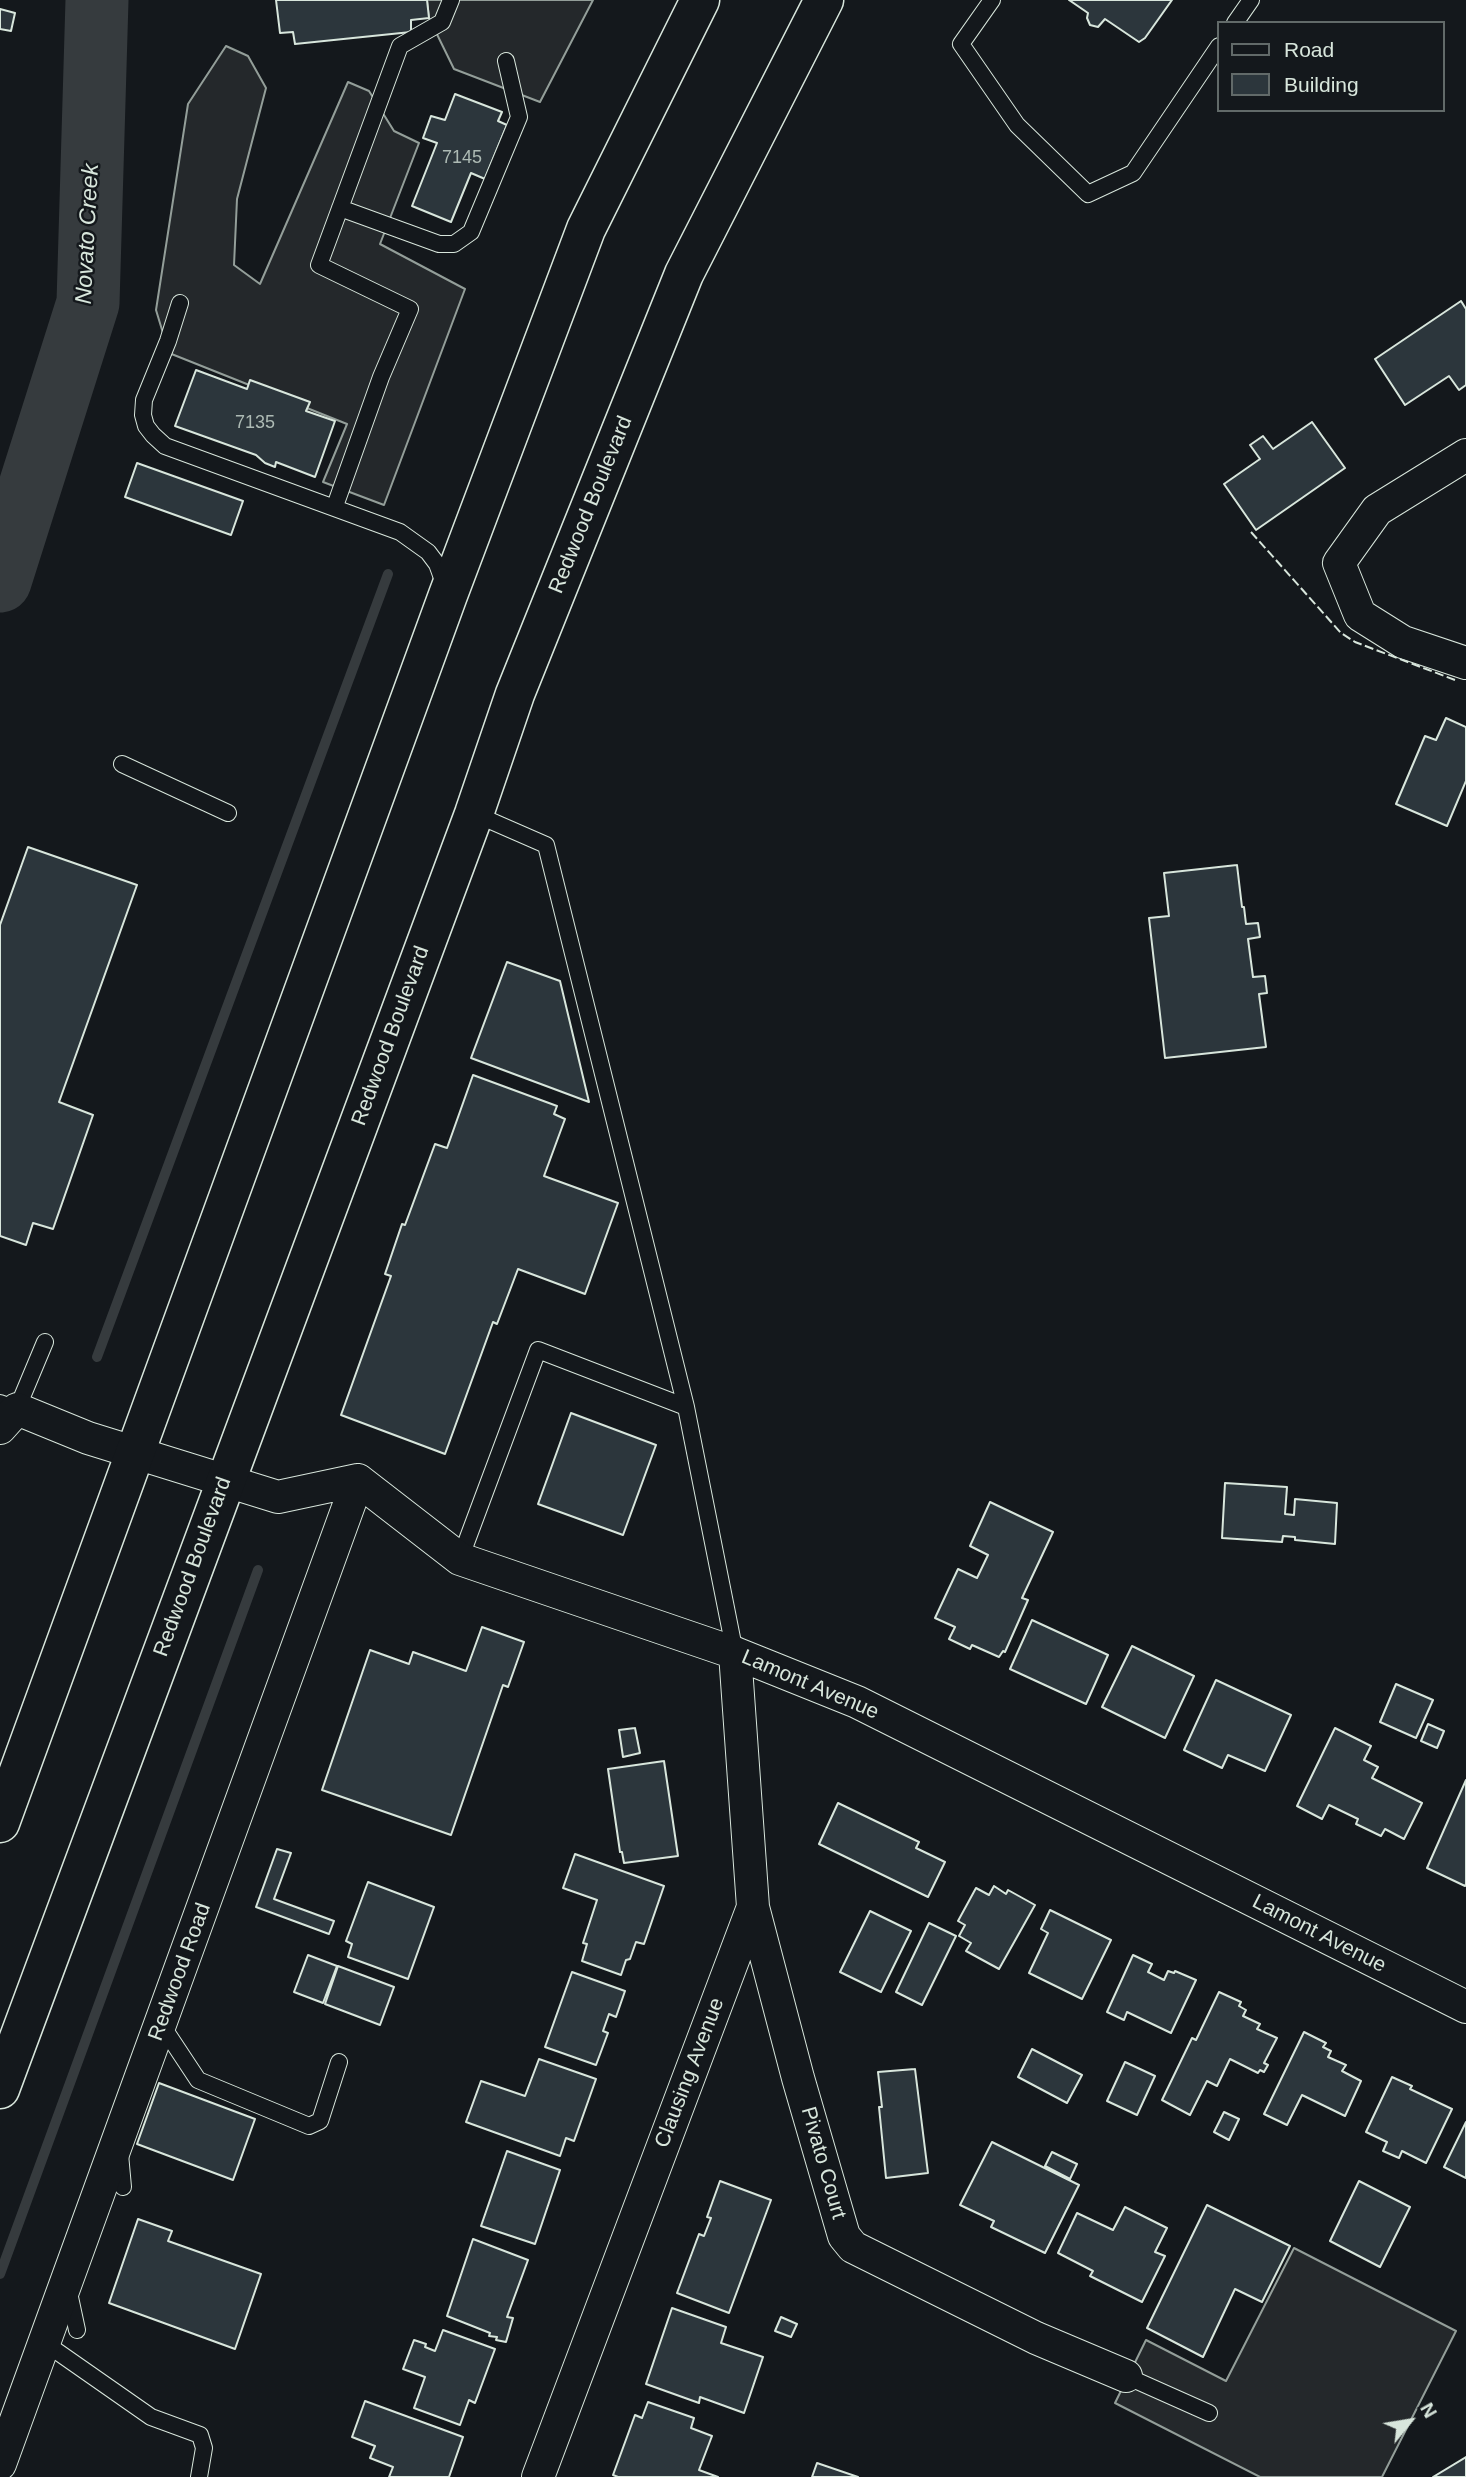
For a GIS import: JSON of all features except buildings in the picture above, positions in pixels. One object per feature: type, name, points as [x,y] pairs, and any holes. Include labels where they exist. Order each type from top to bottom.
[{"type":"main road","points":[[0,1823],[448,595],[586,229],[700,0]]},
{"type":"main road","name":"Redwood Boulevard","points":[[0,2089],[474,814],[515,694],[684,274],[824,0]]},
{"type":"street","points":[[1466,454],[1377,510],[1339,564],[1360,615],[1403,642],[1466,663]]},
{"type":"street","points":[[6,1413],[278,1497],[358,1480]]},
{"type":"street","name":"Lamont Avenue","points":[[358,1480],[460,1559],[735,1653],[857,1702],[1466,2007]]},
{"type":"street","name":"Redwood Road","points":[[0,2464],[358,1480]]},
{"type":"street","name":"Clausing Avenue","points":[[538,2477],[752,1907],[735,1653]]},
{"type":"street","name":"Pivato Court","points":[[752,1907],[844,2236],[853,2247],[1036,2338],[1126,2376]]},
{"type":"lane","points":[[335,506],[377,387],[410,309],[319,265],[400,46],[442,22],[451,0]]},
{"type":"lane","points":[[992,0],[961,44],[1017,125],[1088,194],[1133,173],[1218,47]]},
{"type":"lane","points":[[1236,21],[1251,0]]},
{"type":"lane","points":[[340,208],[439,244],[454,244],[471,232],[519,117],[506,61]]},
{"type":"lane","points":[[180,303],[144,400],[143,415],[146,426],[165,446],[400,532],[428,552],[437,564],[448,595]]},
{"type":"lane","points":[[122,764],[228,813]]},
{"type":"lane","points":[[474,814],[545,845],[686,1407],[735,1653]]},
{"type":"lane","points":[[6,1413],[45,1342]]},
{"type":"lane","points":[[460,1559],[538,1350],[686,1407]]},
{"type":"lane","points":[[161,2024],[198,2080],[309,2126],[320,2121],[339,2062]]},
{"type":"lane","points":[[118,2141],[123,2187]]},
{"type":"lane","points":[[67,2282],[77,2330]]},
{"type":"lane","points":[[45,2343],[151,2417],[200,2435],[204,2448],[199,2477]]},
{"type":"lane","points":[[1126,2376],[1209,2413]]},
{"type":"shaded area","points":[[427,0],[593,0],[540,102],[454,69],[429,18]]},
{"type":"shaded area","points":[[226,46],[248,56],[266,88],[237,199],[234,265],[260,284],[348,82],[369,91],[394,131],[419,143],[380,244],[465,289],[384,505],[323,482],[347,424],[169,353],[156,310],[188,104]]},
{"type":"shaded area","points":[[1294,2248],[1456,2331],[1382,2477],[1260,2477],[1115,2403],[1146,2340],[1226,2381]]},
{"type":"waterway","name":"Novato Creek","points":[[0,581],[88,303],[97,0]]},
{"type":"waterway","points":[[97,1357],[388,574]]},
{"type":"waterway","points":[[0,2274],[258,1570]]},
{"type":"fence","points":[[1251,532],[1341,633],[1355,642],[1455,680]]}]
